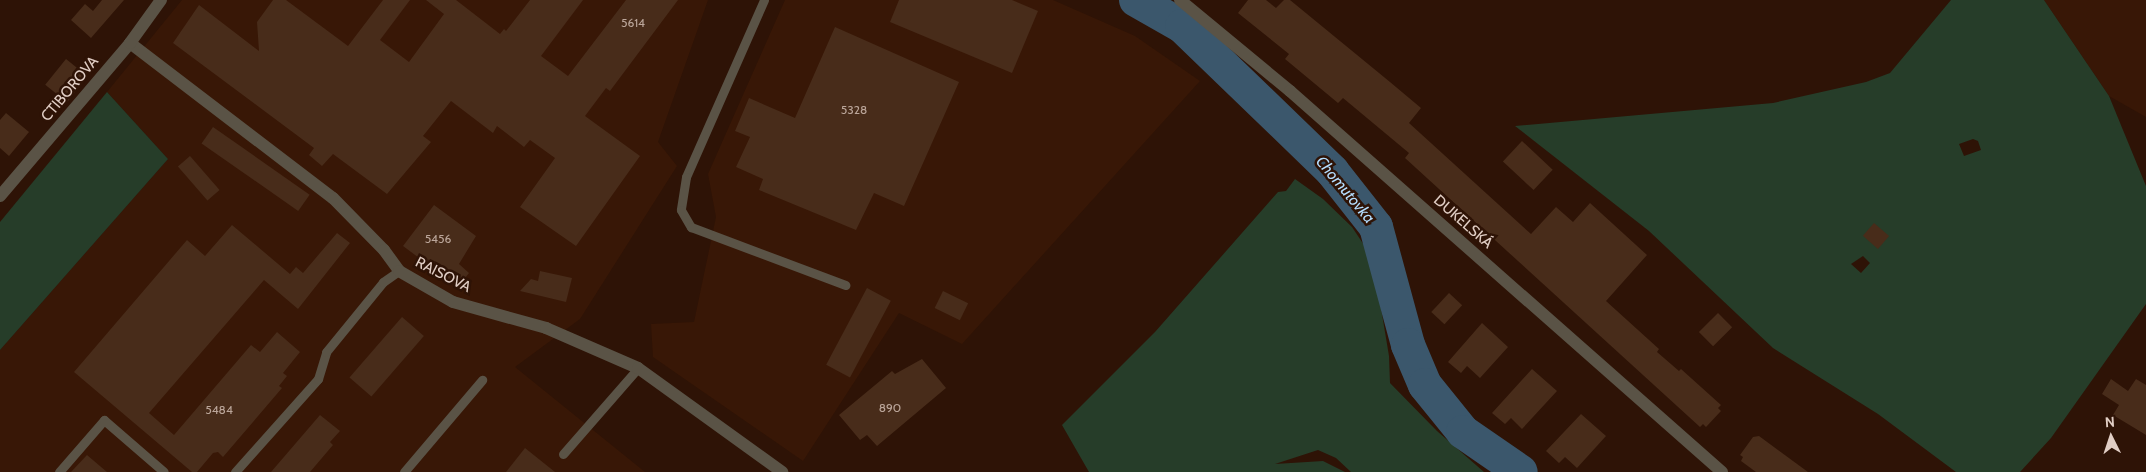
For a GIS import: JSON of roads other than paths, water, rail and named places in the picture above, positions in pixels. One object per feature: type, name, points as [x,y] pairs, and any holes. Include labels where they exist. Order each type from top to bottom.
[{"type":"street","name":"CTIBOROVA","points":[[0,196],[5,180],[130,43],[161,0]]},
{"type":"street","name":"DUKELSKÁ","points":[[1180,0],[1290,91],[1722,472]]},
{"type":"street","name":"RAISOVA","points":[[130,43],[333,198],[384,250],[399,271],[453,302],[546,328],[638,368],[782,472]]},
{"type":"lane","points":[[764,0],[686,177],[681,210],[691,227],[846,285]]},
{"type":"lane","points":[[234,472],[318,379],[326,352],[383,282],[399,271]]},
{"type":"lane","points":[[563,454],[638,368]]},
{"type":"lane","points":[[404,472],[482,380]]},
{"type":"lane","points":[[59,472],[104,420],[164,472]]},
{"type":"waterway","name":"Chomutovka","points":[[1136,0],[1182,26],[1332,171],[1376,227],[1408,345],[1425,385],[1463,432],[1521,472]]}]
